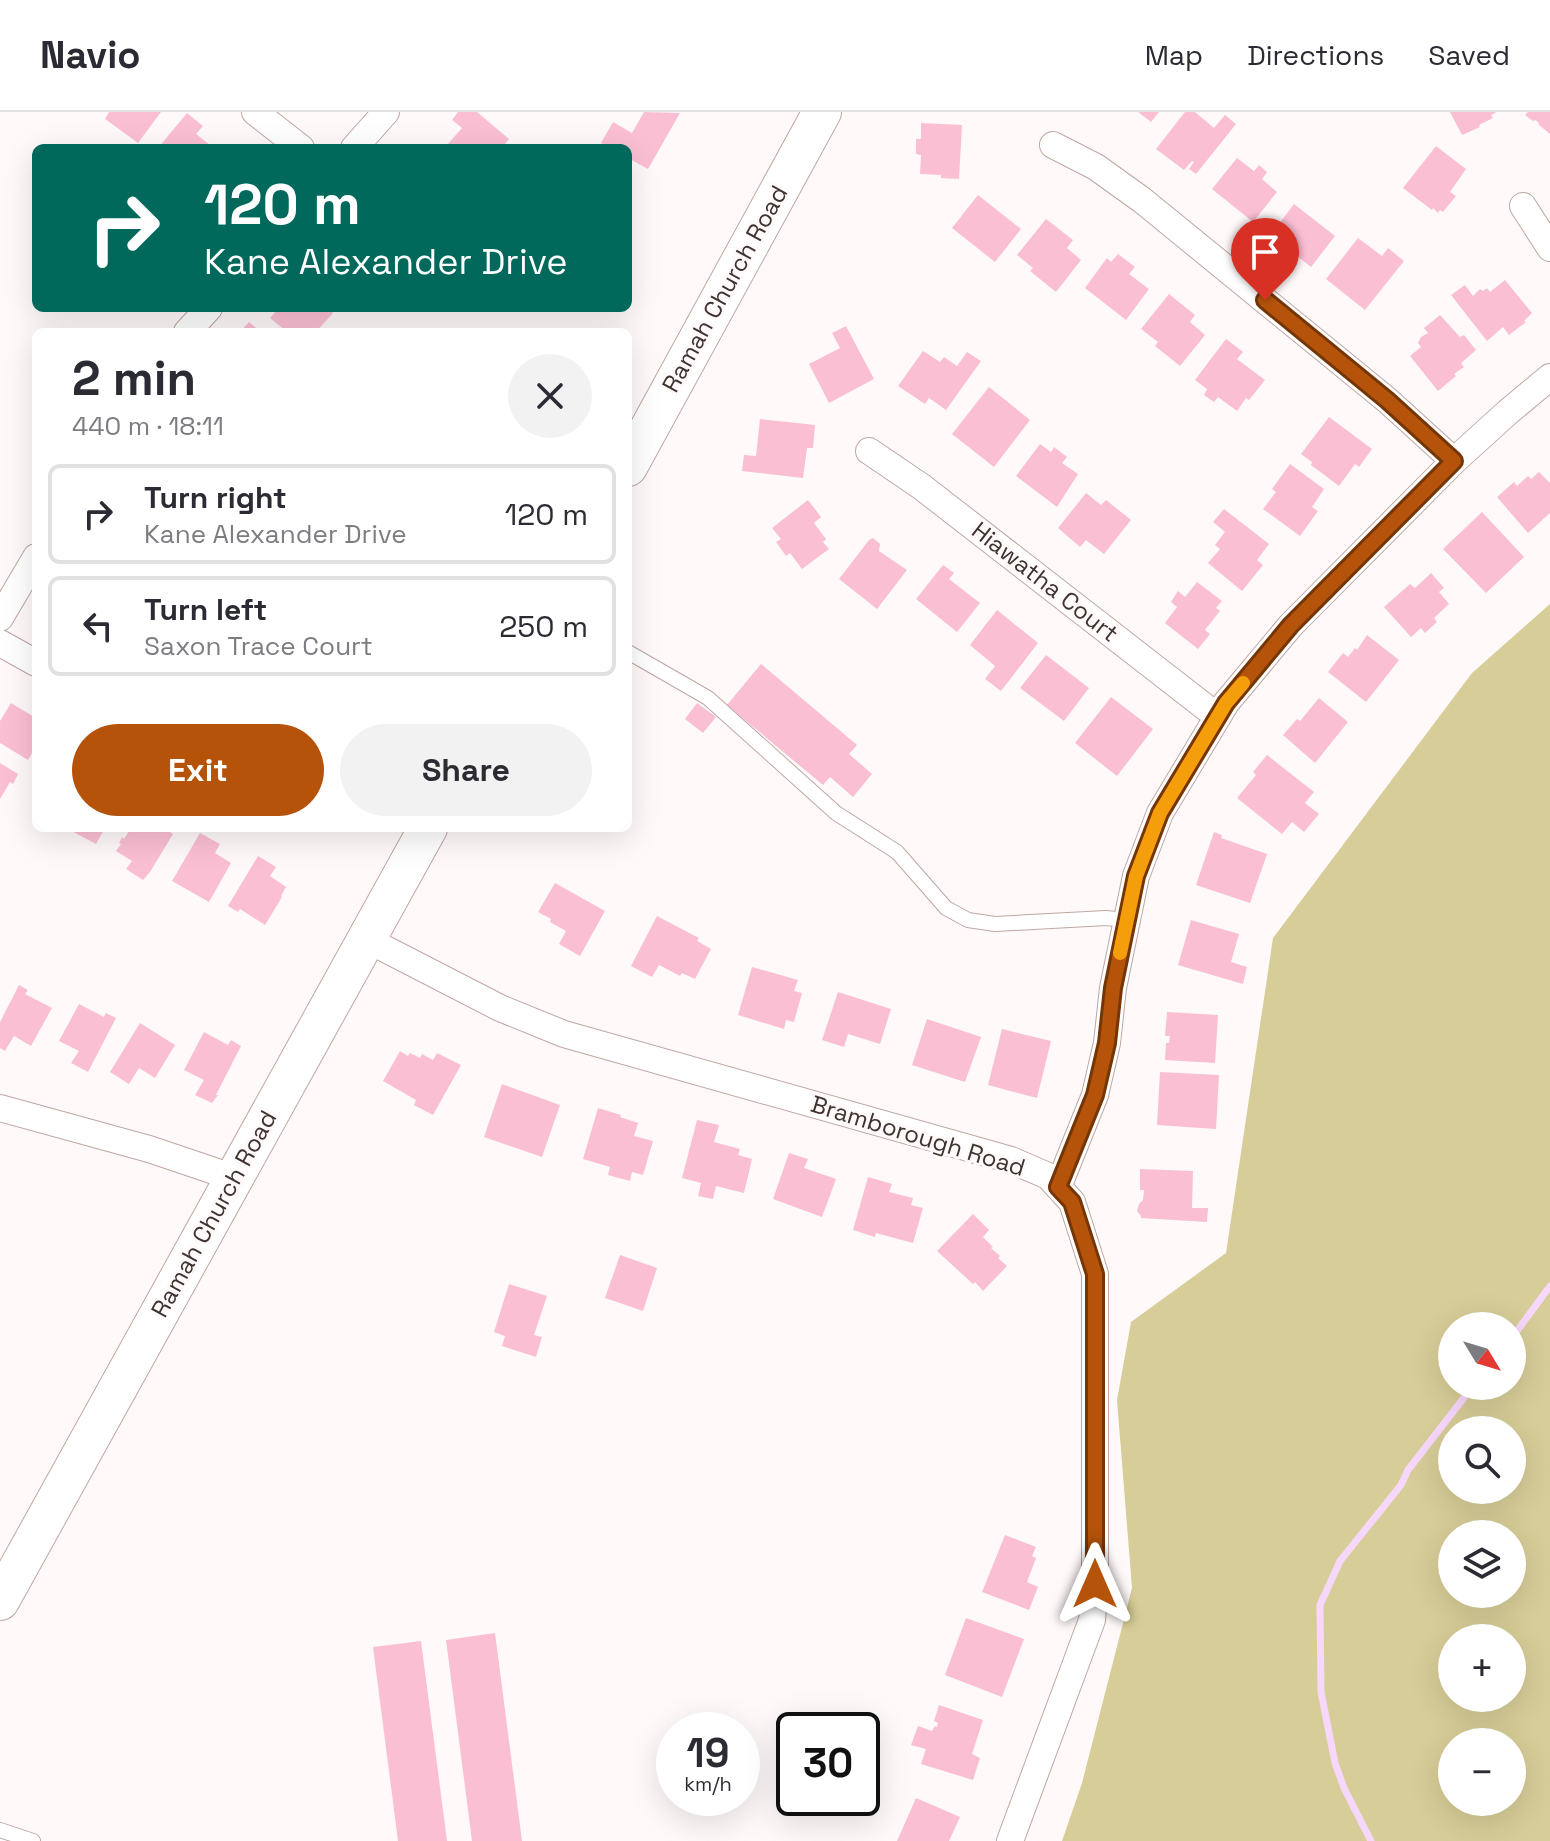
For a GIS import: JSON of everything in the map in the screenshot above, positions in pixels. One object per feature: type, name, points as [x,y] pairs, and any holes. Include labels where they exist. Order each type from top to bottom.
[{"type":"main road","name":"Ramah Church Road","points":[[632,460],[822,112]]},
{"type":"main road","name":"Ramah Church Road","points":[[0,1601],[426,832]]},
{"type":"street","points":[[255,112],[296,144]]},
{"type":"street","points":[[358,144],[386,112]]},
{"type":"street","points":[[1053,145],[1096,167],[1142,200],[1387,400],[1454,461]]},
{"type":"street","points":[[1523,206],[1550,248]]},
{"type":"street","points":[[191,328],[205,312]]},
{"type":"street","points":[[1058,1187],[1095,1095],[1136,876],[1160,813],[1226,703],[1291,625],[1454,461],[1550,377]]},
{"type":"street","name":"Hiawatha Court","points":[[869,451],[922,487],[1218,717]]},
{"type":"street","points":[[0,618],[32,564]]},
{"type":"street","points":[[0,643],[32,661]]},
{"type":"street","name":"Bramborough Road","points":[[366,939],[500,1008],[564,1034],[1011,1160],[1048,1176],[1072,1202],[1095,1274],[1095,1584],[1092,1620],[1010,1841]]},
{"type":"street","points":[[0,1108],[149,1149],[235,1178]]},
{"type":"lane","points":[[632,654],[708,698],[836,813],[897,852],[946,908],[968,920],[995,924],[1106,918],[1127,920]]},
{"type":"lane","points":[[0,1830],[33,1841]]},
{"type":"shaded area","points":[[1550,604],[1550,1841],[1062,1841],[1082,1783],[1132,1588],[1117,1400],[1131,1322],[1226,1253],[1273,938],[1472,673]]},
{"type":"building","points":[[109,112],[161,112],[138,143],[105,119]]},
{"type":"building","points":[[458,112],[477,112],[509,139],[505,144],[448,144],[462,128],[452,120]]},
{"type":"building","points":[[644,112],[680,113],[648,169],[632,160],[632,144],[601,143],[613,122],[632,133]]},
{"type":"building","points":[[1138,112],[1159,112],[1151,122]]},
{"type":"building","points":[[1185,112],[1195,112],[1214,128],[1225,115],[1236,124],[1196,174],[1189,169],[1194,162],[1184,170],[1156,149]]},
{"type":"building","points":[[1450,112],[1497,112],[1480,127],[1462,135]]},
{"type":"building","points":[[1528,112],[1550,112],[1550,134],[1525,115]]},
{"type":"building","points":[[187,113],[203,126],[196,134],[209,144],[161,144]]},
{"type":"building","points":[[921,123],[962,125],[959,179],[920,174],[921,155],[916,154],[916,139],[921,139]]},
{"type":"building","points":[[1436,146],[1466,169],[1450,192],[1456,196],[1443,212],[1440,210],[1438,213],[1403,188]]},
{"type":"building","points":[[1237,158],[1254,171],[1259,165],[1267,172],[1262,179],[1277,192],[1253,222],[1212,189]]},
{"type":"building","points":[[978,195],[1021,229],[995,262],[952,228]]},
{"type":"building","points":[[1294,204],[1335,236],[1311,267],[1269,237]]},
{"type":"building","points":[[1046,219],[1073,240],[1067,248],[1081,260],[1056,292],[1030,271],[1033,268],[1017,255]]},
{"type":"building","points":[[1358,238],[1382,256],[1388,248],[1404,261],[1365,310],[1326,279]]},
{"type":"building","points":[[1118,254],[1135,267],[1129,274],[1149,289],[1126,320],[1085,288],[1107,258],[1111,262]]},
{"type":"building","points":[[1505,280],[1532,313],[1509,335],[1503,327],[1487,341],[1451,295],[1465,285],[1473,296],[1480,289],[1483,291],[1487,288],[1490,292]]},
{"type":"building","points":[[1169,294],[1195,315],[1190,322],[1205,335],[1180,366],[1155,346],[1158,342],[1141,329]]},
{"type":"building","points":[[275,312],[333,313],[320,328],[282,328],[270,318]]},
{"type":"building","points":[[1440,315],[1476,350],[1461,363],[1464,367],[1454,374],[1456,376],[1438,391],[1410,356],[1421,347],[1418,343],[1421,337],[1428,333],[1424,328]]},
{"type":"building","points":[[846,326],[874,379],[829,403],[809,364],[840,348],[832,333]]},
{"type":"building","points":[[1226,339],[1243,352],[1237,359],[1265,380],[1237,411],[1218,397],[1214,402],[1204,395],[1207,389],[1195,380]]},
{"type":"building","points":[[923,351],[940,362],[944,357],[957,366],[967,352],[981,361],[946,410],[929,398],[925,404],[898,386]]},
{"type":"building","points":[[989,387],[1030,420],[994,467],[952,434]]},
{"type":"building","points":[[1329,417],[1372,449],[1359,467],[1355,464],[1339,486],[1301,454]]},
{"type":"building","points":[[760,419],[815,425],[813,448],[807,448],[803,478],[742,471],[744,455],[756,456]]},
{"type":"building","points":[[1040,444],[1051,452],[1054,447],[1067,457],[1062,463],[1078,474],[1057,507],[1016,476]]},
{"type":"building","points":[[1290,464],[1324,489],[1312,507],[1318,511],[1300,536],[1263,509],[1276,492],[1272,489]]},
{"type":"building","points":[[1539,472],[1550,483],[1550,513],[1528,533],[1497,497],[1514,482],[1517,486],[1528,476],[1531,479]]},
{"type":"building","points":[[1086,493],[1101,505],[1106,500],[1131,520],[1104,554],[1086,540],[1080,547],[1058,528]]},
{"type":"building","points":[[808,500],[821,517],[814,523],[829,549],[802,569],[790,553],[786,556],[776,542],[781,539],[772,528]]},
{"type":"building","points":[[1224,509],[1269,544],[1257,560],[1263,565],[1242,591],[1208,563],[1220,549],[1215,545],[1225,532],[1213,522]]},
{"type":"building","points":[[1482,512],[1524,557],[1486,593],[1443,549]]},
{"type":"building","points":[[873,538],[880,544],[879,551],[907,570],[877,609],[839,579]]},
{"type":"building","points":[[943,565],[954,573],[949,579],[980,603],[957,632],[916,599]]},
{"type":"building","points":[[1431,573],[1444,588],[1439,592],[1449,604],[1434,618],[1437,622],[1425,633],[1421,628],[1411,637],[1384,607],[1410,584],[1415,588]]},
{"type":"building","points":[[1197,582],[1222,601],[1216,608],[1220,611],[1205,630],[1210,634],[1198,649],[1165,623],[1177,607],[1171,602],[1178,591],[1185,597]]},
{"type":"building","points":[[997,610],[1038,643],[1001,691],[985,679],[995,666],[970,645]]},
{"type":"building","points":[[1367,635],[1399,660],[1366,702],[1328,672],[1343,653],[1348,657],[1355,648],[1357,650]]},
{"type":"building","points":[[1046,655],[1089,688],[1064,721],[1020,688]]},
{"type":"building","points":[[761,664],[857,745],[849,754],[872,774],[853,797],[830,777],[823,785],[727,705]]},
{"type":"building","points":[[1111,697],[1153,729],[1117,776],[1075,743]]},
{"type":"building","points":[[1319,698],[1348,722],[1315,763],[1283,735],[1297,719],[1300,721]]},
{"type":"building","points":[[11,703],[32,716],[32,753],[28,760],[0,743],[0,721]]},
{"type":"building","points":[[697,703],[716,717],[703,733],[685,719]]},
{"type":"building","points":[[1267,755],[1314,792],[1305,803],[1319,814],[1304,832],[1292,822],[1282,834],[1237,798],[1256,775],[1253,772]]},
{"type":"building","points":[[0,763],[18,774],[0,799]]},
{"type":"building","points":[[74,832],[103,832],[96,844]]},
{"type":"building","points":[[128,832],[173,834],[143,880],[126,869],[132,861],[116,851],[122,837],[124,839]]},
{"type":"building","points":[[1214,832],[1222,835],[1221,838],[1267,854],[1250,903],[1196,885]]},
{"type":"building","points":[[200,833],[220,844],[215,853],[231,863],[209,902],[172,881]]},
{"type":"building","points":[[258,856],[276,867],[270,876],[286,887],[265,925],[240,909],[238,912],[228,906]]},
{"type":"building","points":[[555,883],[605,911],[580,956],[559,944],[566,931],[538,912]]},
{"type":"building","points":[[657,916],[699,938],[697,941],[711,949],[695,979],[682,973],[680,976],[659,965],[652,977],[631,966]]},
{"type":"building","points":[[1191,920],[1239,934],[1231,962],[1247,967],[1243,984],[1178,965]]},
{"type":"building","points":[[752,967],[798,980],[794,991],[802,993],[794,1022],[786,1020],[784,1029],[738,1015]]},
{"type":"building","points":[[19,985],[28,990],[25,994],[52,1008],[31,1046],[14,1036],[5,1051],[0,1048],[0,1022]]},
{"type":"building","points":[[838,992],[891,1009],[880,1044],[848,1034],[844,1047],[822,1040]]},
{"type":"building","points":[[79,1004],[104,1017],[106,1013],[116,1018],[88,1072],[71,1063],[79,1051],[59,1041]]},
{"type":"building","points":[[1167,1012],[1218,1015],[1215,1063],[1165,1060],[1166,1043],[1169,1043],[1170,1036],[1165,1036]]},
{"type":"building","points":[[927,1019],[981,1037],[965,1082],[912,1065]]},
{"type":"building","points":[[140,1023],[175,1045],[155,1078],[139,1068],[129,1084],[110,1072]]},
{"type":"building","points":[[1002,1029],[1051,1041],[1037,1098],[988,1085]]},
{"type":"building","points":[[204,1032],[228,1045],[231,1040],[241,1046],[212,1103],[195,1095],[204,1080],[184,1070]]},
{"type":"building","points":[[400,1051],[420,1058],[422,1054],[433,1060],[437,1053],[461,1065],[433,1115],[414,1105],[416,1100],[383,1081]]},
{"type":"building","points":[[1160,1072],[1219,1075],[1216,1129],[1157,1125]]},
{"type":"building","points":[[502,1084],[560,1105],[542,1157],[484,1137]]},
{"type":"building","points":[[598,1108],[638,1123],[634,1136],[653,1141],[643,1175],[632,1172],[630,1181],[608,1175],[610,1167],[583,1159]]},
{"type":"building","points":[[697,1120],[719,1125],[714,1142],[740,1149],[738,1155],[752,1159],[744,1193],[716,1186],[713,1199],[698,1196],[701,1183],[682,1178]]},
{"type":"building","points":[[789,1153],[808,1159],[804,1168],[836,1179],[822,1217],[773,1199]]},
{"type":"building","points":[[1140,1169],[1193,1171],[1192,1208],[1208,1208],[1207,1222],[1141,1218],[1137,1211],[1144,1190],[1140,1190]]},
{"type":"building","points":[[868,1177],[892,1184],[889,1192],[913,1198],[911,1205],[923,1208],[913,1243],[853,1230]]},
{"type":"building","points":[[973,1214],[989,1230],[983,1237],[1007,1266],[983,1291],[937,1251]]},
{"type":"building","points":[[620,1255],[657,1268],[643,1311],[605,1298]]},
{"type":"building","points":[[509,1284],[547,1296],[534,1335],[542,1337],[536,1357],[502,1346],[505,1336],[494,1332]]},
{"type":"building","points":[[1005,1535],[1036,1547],[1032,1556],[1036,1558],[1027,1582],[1038,1587],[1029,1610],[982,1592]]},
{"type":"building","points":[[966,1618],[1024,1639],[1002,1697],[945,1675]]},
{"type":"building","points":[[495,1633],[522,1841],[472,1841],[446,1640]]},
{"type":"building","points":[[421,1641],[447,1841],[398,1841],[373,1647]]},
{"type":"building","points":[[939,1705],[983,1720],[972,1754],[980,1758],[973,1780],[921,1764],[926,1749],[911,1745],[918,1726],[932,1731],[937,1727],[938,1723],[934,1721]]},
{"type":"building","points":[[916,1798],[960,1817],[949,1841],[897,1841]]},
{"type":"waterway","points":[[1526,1319],[1550,1286]]},
{"type":"waterway","points":[[1371,1841],[1335,1763],[1321,1692],[1320,1605],[1340,1561],[1401,1485],[1408,1470],[1462,1400]]},
{"type":"slow traffic","points":[[1120,953],[1136,876],[1160,813],[1226,703],[1243,683]]},
{"type":"route","points":[[1095,1584],[1095,1274],[1072,1202],[1058,1187],[1095,1095],[1136,876],[1160,813],[1226,703],[1291,625],[1454,461],[1387,400],[1265,300]]}]
